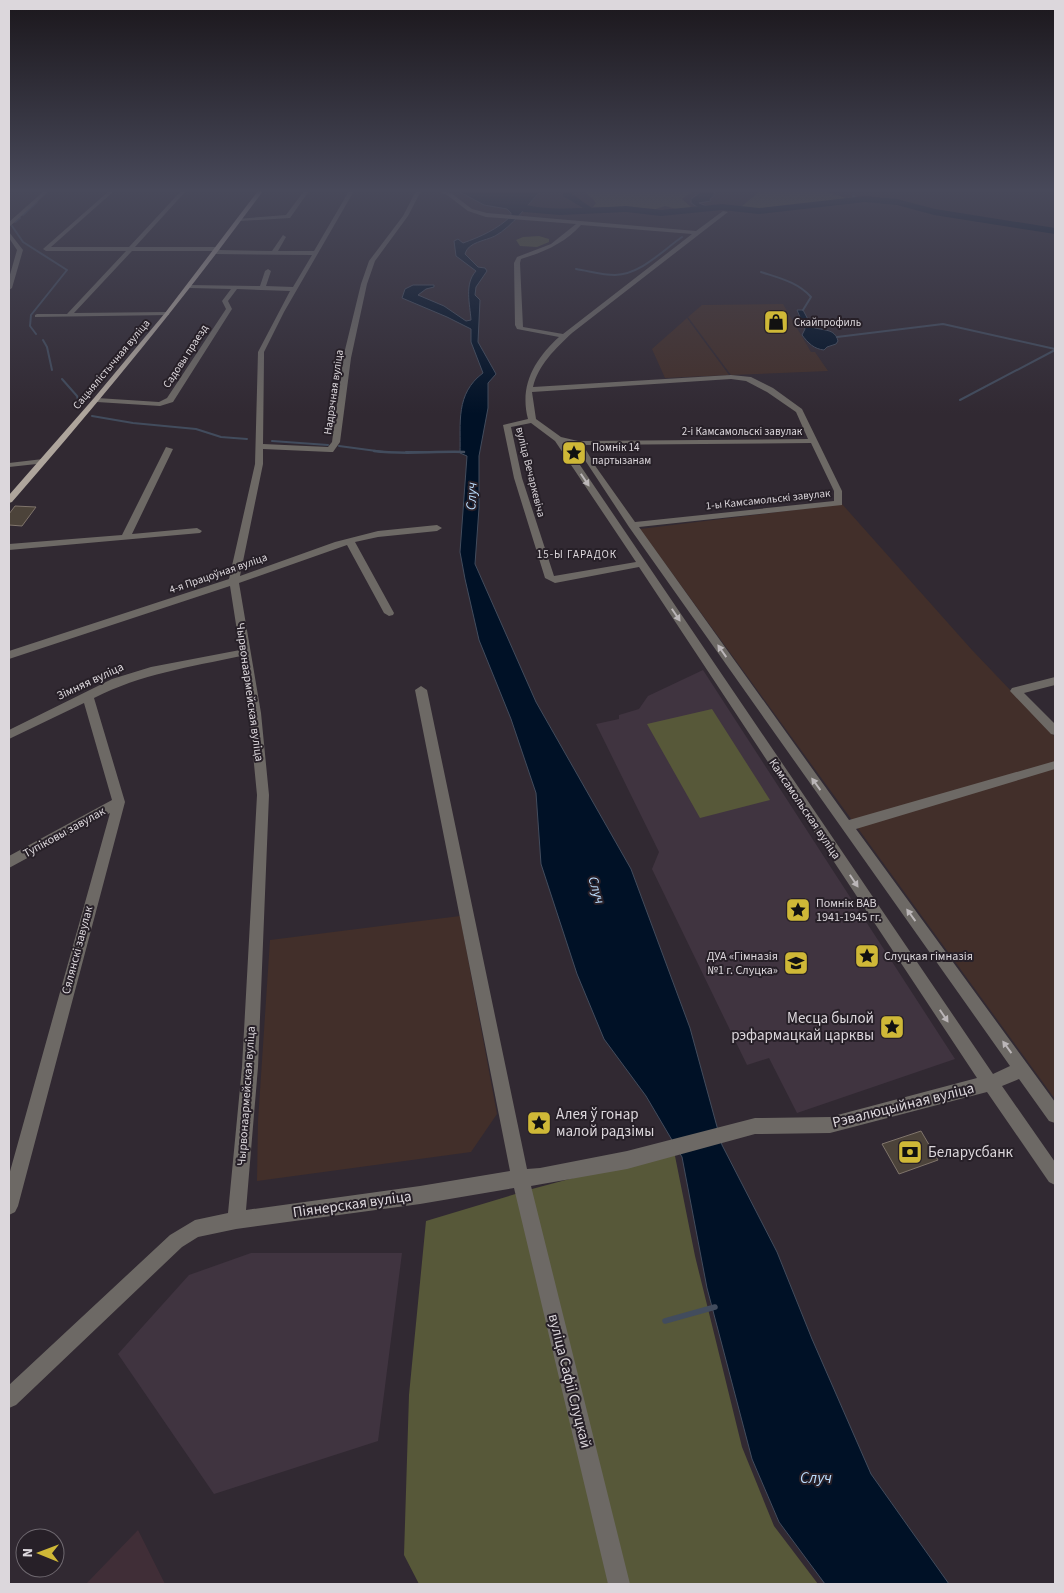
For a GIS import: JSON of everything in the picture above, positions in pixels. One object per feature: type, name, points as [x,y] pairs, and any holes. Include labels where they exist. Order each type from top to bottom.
[{"type":"main road","name":"Сацыялістычная вуліца","points":[[9,500],[97,400],[205,265]]},
{"type":"street","points":[[9,288],[16,265]]},
{"type":"street","points":[[70,314],[115,265]]},
{"type":"street","name":"Чырвонаармейская вуліца","points":[[236,1220],[250,1067],[263,795],[255,713],[234,581],[259,464],[260,358],[269,336],[308,265]]},
{"type":"street","name":"Надрэчная вуліца","points":[[258,446],[330,450],[336,442],[347,358],[370,265]]},
{"type":"street","points":[[518,265],[516,271],[520,329],[565,336]]},
{"type":"street","points":[[528,390],[532,378],[545,358],[565,336],[654,265]]},
{"type":"street","points":[[262,288],[268,271]]},
{"type":"street","points":[[190,286],[295,289]]},
{"type":"street","name":"Садовы праезд","points":[[97,400],[160,404],[170,400],[229,308],[225,301],[235,288]]},
{"type":"street","points":[[37,316],[167,314]]},
{"type":"street","name":"2-і Камсамольскі завулак","points":[[528,390],[731,377],[748,379],[770,390],[799,412],[814,441],[578,443],[558,440]]},
{"type":"street","name":"вуліца Вечаркевіча","points":[[528,390],[528,406],[532,420],[506,425],[518,478],[550,578],[555,580],[642,564]]},
{"type":"street","points":[[532,420],[558,440]]},
{"type":"street","name":"Камсамольская вуліца","points":[[558,440],[990,1083],[1055,1176]]},
{"type":"street","name":"1-ы Камсамольскі завулак","points":[[632,525],[839,502],[838,492],[814,441]]},
{"type":"street","name":"Камсамольская вуліца","points":[[578,443],[592,467],[632,525],[1055,1115]]},
{"type":"street","points":[[126,538],[169,448]]},
{"type":"street","points":[[9,465],[43,461]]},
{"type":"street","name":"4-я Працоўная вуліца","points":[[9,655],[350,541],[378,534],[438,528]]},
{"type":"street","points":[[9,547],[197,531]]},
{"type":"street","points":[[350,541],[390,613]]},
{"type":"street","name":"Зімняя вуліца","points":[[9,735],[116,682],[151,671],[245,652]]},
{"type":"street","points":[[1055,680],[1016,691],[1055,731]]},
{"type":"street","points":[[421,690],[520,1178]]},
{"type":"street","points":[[88,696],[118,802]]},
{"type":"street","points":[[847,826],[1055,764]]},
{"type":"street","name":"Тупіковы завулак","points":[[9,862],[118,802]]},
{"type":"street","name":"Сялянскі завулак","points":[[9,1206],[118,802]]},
{"type":"street","name":"Рэвалюцыйная вуліца","points":[[755,1126],[830,1125],[990,1083],[1023,1069]]},
{"type":"street","name":"Піянерская вуліца","points":[[9,1398],[176,1241],[195,1230],[236,1220],[420,1195],[520,1178],[540,1178],[627,1160],[755,1126]]},
{"type":"street","name":"вуліца Сафіі Слуцкай","points":[[520,1178],[619,1584]]},
{"type":"shaded area","points":[[783,304],[811,352],[815,352],[828,371],[731,375],[688,317],[702,305]]},
{"type":"shaded area","points":[[687,318],[729,375],[665,378],[652,349]]},
{"type":"shaded area","points":[[842,504],[972,650],[1055,737],[1055,1099],[640,529]]},
{"type":"shaded area","name":"ДУА «Гімназія №1 г. Слуцка»","points":[[703,670],[955,1059],[797,1113],[769,1058],[747,1065],[652,869],[659,852],[596,724],[619,719],[619,715],[639,709],[648,696]]},
{"type":"shaded area","points":[[460,916],[497,1114],[471,1152],[257,1181],[258,1121],[270,940]]},
{"type":"shaded area","points":[[251,1253],[402,1253],[378,1441],[214,1494],[118,1354],[189,1275]]},
{"type":"shaded area","points":[[138,1530],[165,1584],[86,1584]]},
{"type":"green space","points":[[712,709],[770,800],[700,818],[647,724]]},
{"type":"green space","points":[[674,1151],[695,1256],[742,1447],[774,1526],[818,1584],[419,1584],[404,1555],[409,1395],[426,1221],[532,1189]]},
{"type":"water","name":"Случ","points":[[468,265],[476,265],[485,268],[487,271],[476,287],[475,295],[480,300],[478,342],[496,374],[488,383],[488,408],[479,456],[479,508],[475,564],[536,702],[631,869],[690,1028],[722,1145],[777,1252],[812,1339],[871,1474],[949,1584],[825,1584],[779,1522],[752,1459],[707,1288],[682,1157],[646,1096],[604,1039],[577,974],[541,864],[536,793],[511,719],[479,640],[460,552],[467,456],[460,453],[461,410],[468,390],[483,373],[471,342],[471,329],[402,298],[405,289],[413,285],[434,285],[434,287],[426,289],[418,295],[444,306],[466,321],[471,320],[469,288],[472,276],[476,271]]},
{"type":"water","points":[[797,310],[803,310],[812,327],[834,334],[838,341],[836,344],[824,350],[814,347],[809,343],[802,335],[805,329]]},
{"type":"building","points":[[15,506],[36,507],[22,526],[9,525],[9,514]]},
{"type":"building","name":"Беларусбанк","points":[[921,1131],[938,1160],[899,1174],[882,1144]]},
{"type":"waterway","points":[[36,334],[30,326],[31,315],[67,270],[60,265]]},
{"type":"waterway","points":[[576,269],[615,275],[634,271],[643,265]]},
{"type":"waterway","points":[[761,272],[788,281],[806,292],[811,297],[803,310]]},
{"type":"waterway","points":[[837,337],[943,324],[1055,349]]},
{"type":"waterway","points":[[43,340],[47,347],[52,370]]},
{"type":"waterway","points":[[960,400],[1055,350]]},
{"type":"waterway","points":[[62,379],[77,396],[80,408]]},
{"type":"waterway","points":[[92,416],[133,423],[196,429],[221,437],[247,439]]},
{"type":"waterway","points":[[272,441],[328,445]]},
{"type":"waterway","points":[[339,446],[382,452]]},
{"type":"waterway","points":[[374,451],[382,452]]},
{"type":"waterway","points":[[382,452],[464,452],[406,452]]},
{"type":"waterway","points":[[665,1321],[715,1307]]},
{"type":"place","name":"Скайпрофиль","points":[[776,322]]},
{"type":"place","name":"Помнік 14 партызанам","points":[[574,453]]},
{"type":"place","name":"Помнік ВАВ 1941-1945 гг.","points":[[798,910]]},
{"type":"place","name":"Слуцкая гімназія","points":[[867,956]]},
{"type":"place","name":"ДУА «Гімназія №1 г. Слуцка»","points":[[796,963]]},
{"type":"place","name":"Месца былой рэфармацкай царквы","points":[[892,1027]]},
{"type":"place","name":"Алея ў гонар малой радзімы","points":[[539,1123]]},
{"type":"place","name":"Беларусбанк","points":[[910,1152]]},
{"type":"district","name":"15-Ы ГАРАДОК","points":[[577,554]]}]
